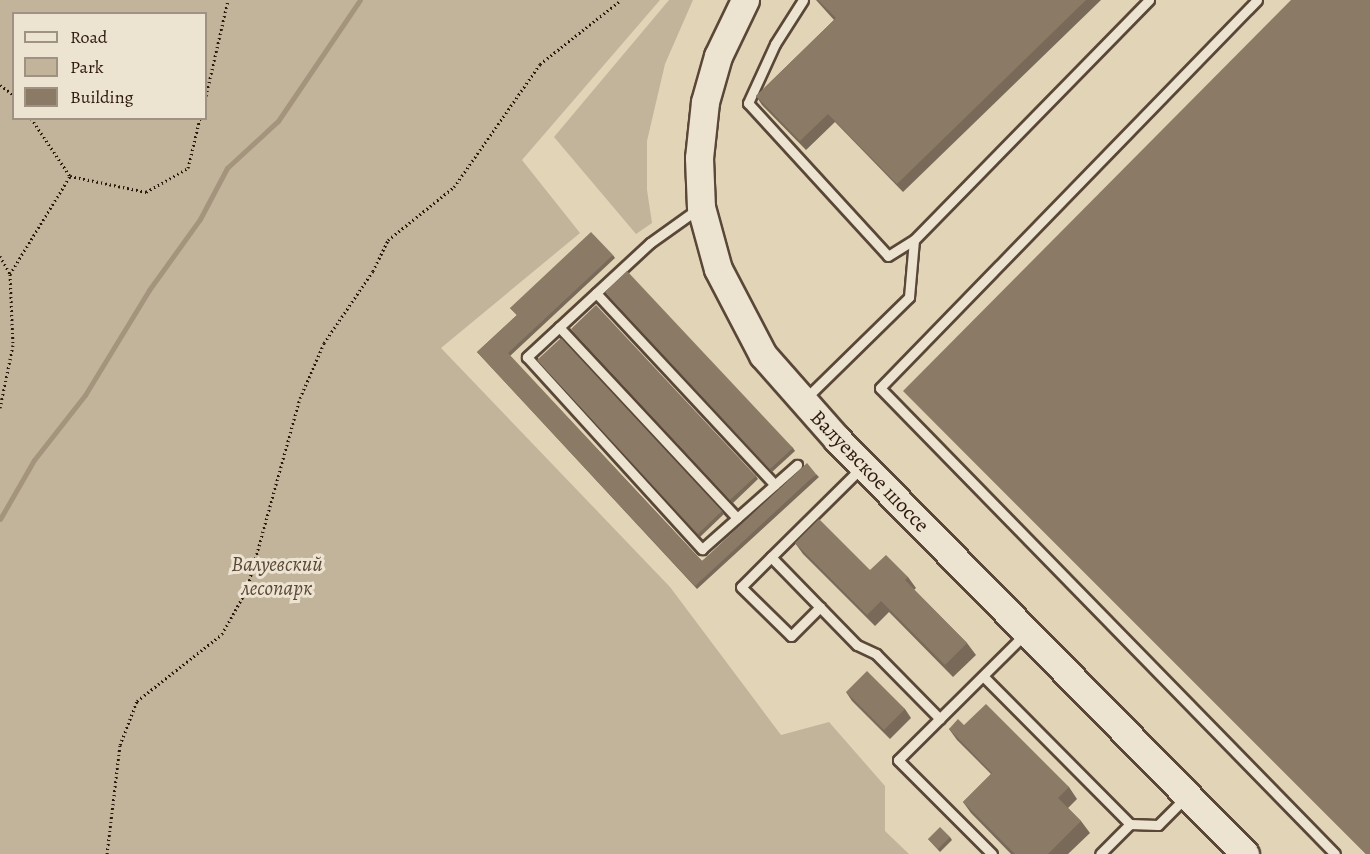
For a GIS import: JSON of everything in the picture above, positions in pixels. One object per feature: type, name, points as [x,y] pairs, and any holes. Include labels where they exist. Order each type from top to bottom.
[{"type":"main road","name":"Валуевское шоссе","points":[[746,0],[718,56],[705,102],[699,158],[701,207],[708,240],[729,295],[763,355],[802,401],[864,466],[1243,853]]},
{"type":"lane","points":[[803,0],[775,44],[748,103],[888,256],[914,240],[1149,0]]},
{"type":"lane","points":[[1257,0],[880,387],[1335,854]]},
{"type":"lane","points":[[701,207],[650,243],[527,357],[702,549],[797,465]]},
{"type":"lane","points":[[802,401],[909,297],[914,240]]},
{"type":"lane","points":[[596,293],[775,485]]},
{"type":"lane","points":[[559,327],[737,518]]},
{"type":"lane","points":[[820,607],[791,636],[741,587],[864,466]]},
{"type":"lane","points":[[771,558],[857,645],[876,654],[940,718]]},
{"type":"lane","points":[[992,854],[898,760],[1028,632]]},
{"type":"lane","points":[[983,676],[1130,824],[1158,825],[1187,796]]},
{"type":"lane","points":[[1100,854],[1130,824]]},
{"type":"path","points":[[207,92],[228,0]]},
{"type":"path","points":[[107,854],[120,745],[137,701],[222,634],[246,589],[300,398],[324,343],[373,271],[388,240],[454,187],[540,63],[621,0]]},
{"type":"path","points":[[32,120],[70,176],[146,192],[188,168],[200,120]]},
{"type":"path","points":[[10,274],[70,176]]},
{"type":"path","points":[[0,256],[10,274],[13,345],[0,408]]},
{"type":"green space","name":"Валуевский лесопарк","points":[[0,0],[660,0],[522,160],[580,233],[441,348],[670,587],[781,735],[829,722],[885,786],[885,831],[909,854],[0,854]]},
{"type":"green space","points":[[669,0],[693,0],[665,64],[647,141],[647,190],[652,223],[636,234],[554,137]]},
{"type":"building","points":[[818,0],[1086,0],[897,184],[828,114],[800,141],[756,96],[836,18]]},
{"type":"building","points":[[1291,0],[1370,0],[1370,854],[1366,854],[903,391]]},
{"type":"building","points":[[591,232],[613,255],[508,353],[702,561],[807,463],[816,474],[695,586],[477,352],[517,315],[510,308]]},
{"type":"building","points":[[627,271],[793,448],[770,469],[605,292]]},
{"type":"building","points":[[596,305],[756,476],[730,500],[571,329]]},
{"type":"building","points":[[561,338],[722,511],[698,534],[537,360]]},
{"type":"building","points":[[819,519],[870,570],[886,555],[908,577],[905,580],[967,643],[945,665],[881,601],[867,615],[795,543]]},
{"type":"building","points":[[867,671],[905,709],[884,730],[846,692]]},
{"type":"building","points":[[986,704],[1069,787],[1058,798],[1081,821],[1048,854],[1015,854],[963,802],[992,773],[949,729],[958,719],[964,725]]},
{"type":"building","points":[[940,827],[950,837],[938,849],[928,839]]},
{"type":"waterway","points":[[0,519],[34,460],[85,395],[149,290],[200,219],[227,168],[278,121],[360,0]]}]
